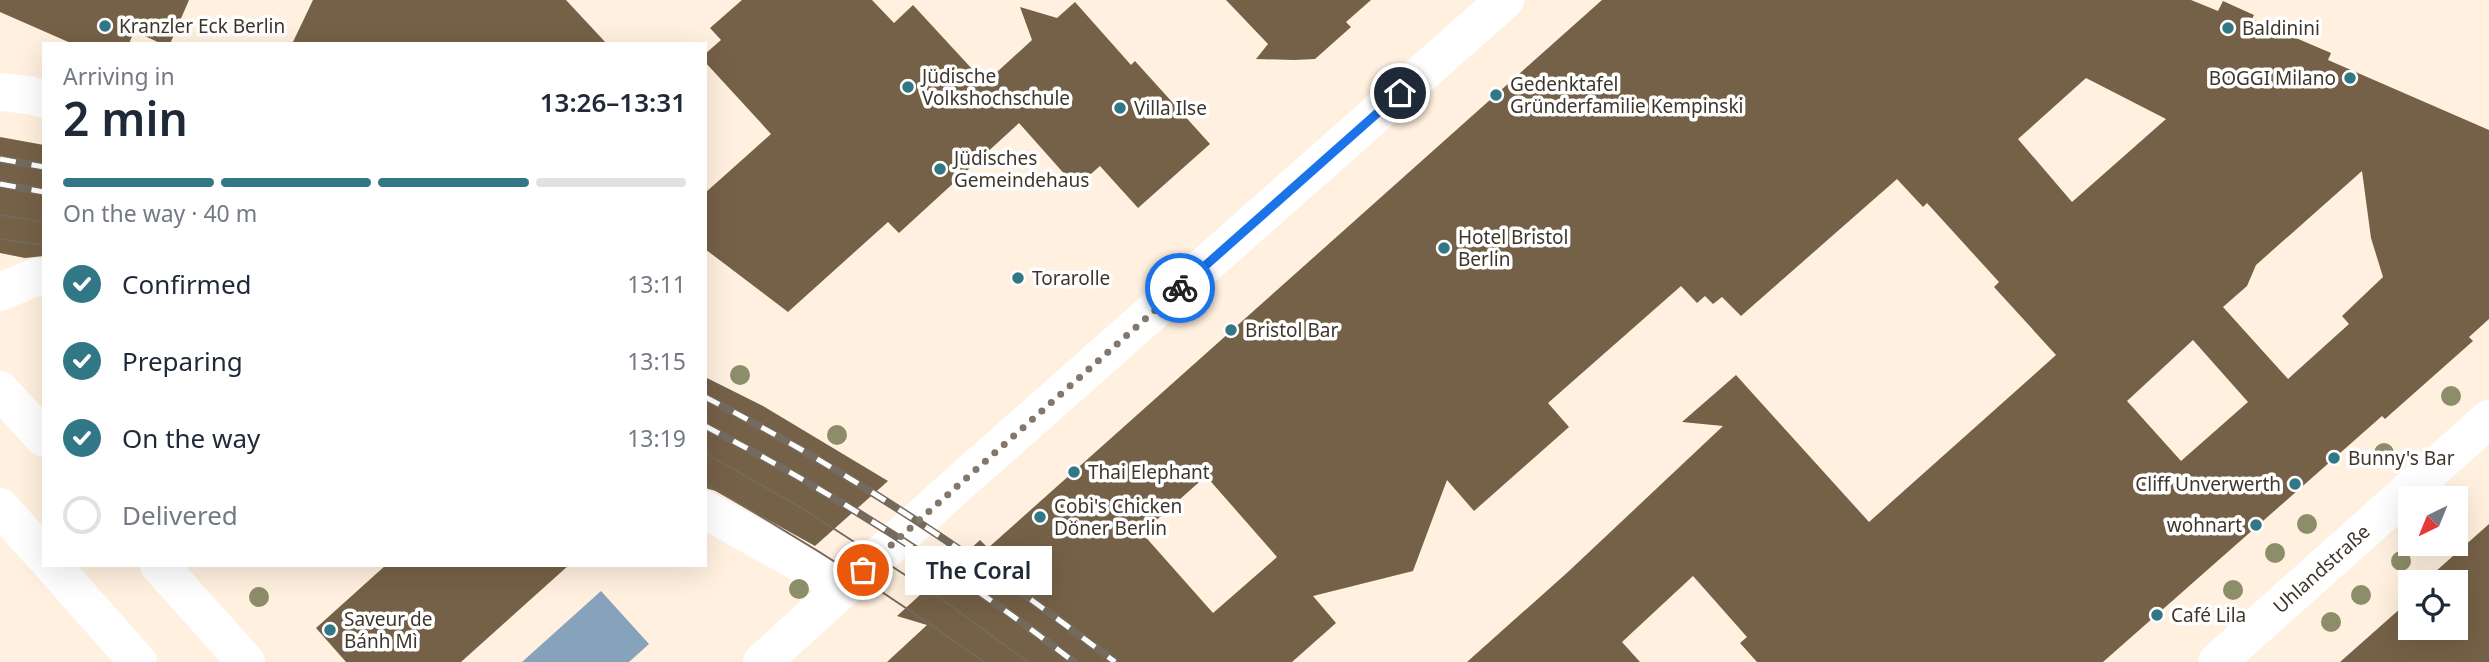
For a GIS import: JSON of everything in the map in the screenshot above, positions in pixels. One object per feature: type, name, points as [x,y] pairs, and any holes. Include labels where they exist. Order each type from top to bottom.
[{"type":"street","points":[[762,662],[1505,0]]},
{"type":"street","points":[[0,92],[42,98]]},
{"type":"street","points":[[0,292],[36,277],[42,278]]},
{"type":"street","points":[[0,390],[42,436]]},
{"type":"street","name":"Uhlandstraße","points":[[2217,662],[2489,419]]},
{"type":"street","points":[[0,508],[42,554]]},
{"type":"street","points":[[707,511],[844,587]]},
{"type":"street","points":[[54,567],[138,662]]},
{"type":"street","points":[[161,567],[246,662]]},
{"type":"water","points":[[601,591],[649,644],[629,662],[522,662]]},
{"type":"building","name":"Kranzler Eck Berlin","points":[[0,0],[189,0],[171,42],[158,42],[134,31],[130,42],[68,42],[0,12]]},
{"type":"building","points":[[313,0],[566,0],[605,42],[293,42]]},
{"type":"building","points":[[742,0],[872,0],[894,23],[913,5],[985,83],[1032,40],[1020,7],[1057,18],[1075,2],[1131,65],[1135,61],[1210,144],[1138,208],[1100,166],[1076,187],[1019,123],[899,233],[888,222],[788,312],[707,251],[707,191],[771,134],[707,64],[707,52],[721,40],[710,28]]},
{"type":"building","points":[[1226,0],[1371,0],[1346,22],[1351,27],[1315,59],[1294,60],[1256,59],[1268,44]]},
{"type":"building","points":[[1602,0],[2191,0],[2218,11],[2223,1],[2254,15],[2252,19],[2331,53],[2328,60],[2489,130],[2489,319],[2469,337],[2473,341],[2385,419],[2382,416],[2103,662],[1757,662],[1740,643],[1747,637],[1693,576],[1622,642],[1640,662],[1467,662],[1569,571],[1723,426],[1682,422],[1736,375],[1869,522],[2056,355],[1994,287],[1999,282],[1927,203],[1923,207],[1897,179],[1741,316],[1722,297],[1713,304],[1705,296],[1697,303],[1681,286],[1548,403],[1569,427],[1474,511],[1447,480],[1413,571],[1313,596],[1336,623],[1292,662],[887,662],[927,625],[897,616],[980,540],[988,548]],"holes":[[[2086,78],[2166,119],[2072,202],[2018,139]],[[2362,171],[2371,238],[2383,277],[2342,316],[2349,324],[2288,379],[2223,307],[2247,286],[2256,265]],[[2193,340],[2248,402],[2181,461],[2127,401]],[[1206,476],[1277,557],[1213,613],[1142,533]]]},
{"type":"building","points":[[0,137],[42,145],[42,256],[25,258],[0,253]]},
{"type":"building","points":[[707,378],[763,406],[888,481],[815,546],[707,489]]},
{"type":"building","points":[[2489,524],[2489,662],[2340,662],[2398,611],[2398,640],[2468,640],[2468,570],[2437,570],[2453,556],[2468,556],[2468,543]]},
{"type":"building","points":[[384,567],[567,567],[461,662],[346,662],[316,628]]},
{"type":"tram line","points":[[0,215],[42,222]]},
{"type":"tram line","points":[[0,239],[42,245]]},
{"type":"tram line","points":[[707,454],[805,510],[939,597],[1028,662]]},
{"type":"tram line","points":[[707,485],[848,570],[984,662]]},
{"type":"railway","points":[[0,159],[42,167]]},
{"type":"railway","points":[[0,184],[42,192]]},
{"type":"railway","points":[[707,398],[812,456],[916,520],[1017,589],[1115,662]]},
{"type":"railway","points":[[707,427],[801,479],[895,536],[986,597],[1074,662]]},
{"type":"way so far","points":[[863,570],[1180,288]]},
{"type":"place","name":"Kranzler Eck Berlin","points":[[105,26]]},
{"type":"place","name":"Baldinini","points":[[2228,28]]},
{"type":"place","name":"BOGGI Milano","points":[[2350,78]]},
{"type":"place","name":"Jüdische Volkshochschule","points":[[908,87]]},
{"type":"place","name":"Gedenktafel Gründerfamilie Kempinski","points":[[1496,95]]},
{"type":"place","name":"Villa Ilse","points":[[1120,108]]},
{"type":"place","name":"Jüdisches Gemeindehaus","points":[[940,169]]},
{"type":"place","name":"Hotel Bristol Berlin","points":[[1444,248]]},
{"type":"place","name":"Torarolle","points":[[1018,278]]},
{"type":"place","name":"Bristol Bar","points":[[1231,330]]},
{"type":"place","name":"Bunny's Bar","points":[[2334,458]]},
{"type":"place","name":"Thai Elephant","points":[[1074,472]]},
{"type":"place","name":"Cliff Unverwerth","points":[[2295,484]]},
{"type":"place","name":"Cobi's Chicken Döner Berlin","points":[[1040,517]]},
{"type":"place","name":"wohnart","points":[[2256,525]]},
{"type":"place","name":"The Coral","points":[[863,570]]},
{"type":"place","name":"Café Lila","points":[[2157,615]]},
{"type":"place","name":"Saveur de Bánh Mì","points":[[330,630]]},
{"type":"route","points":[[1180,288],[1400,93]]}]
